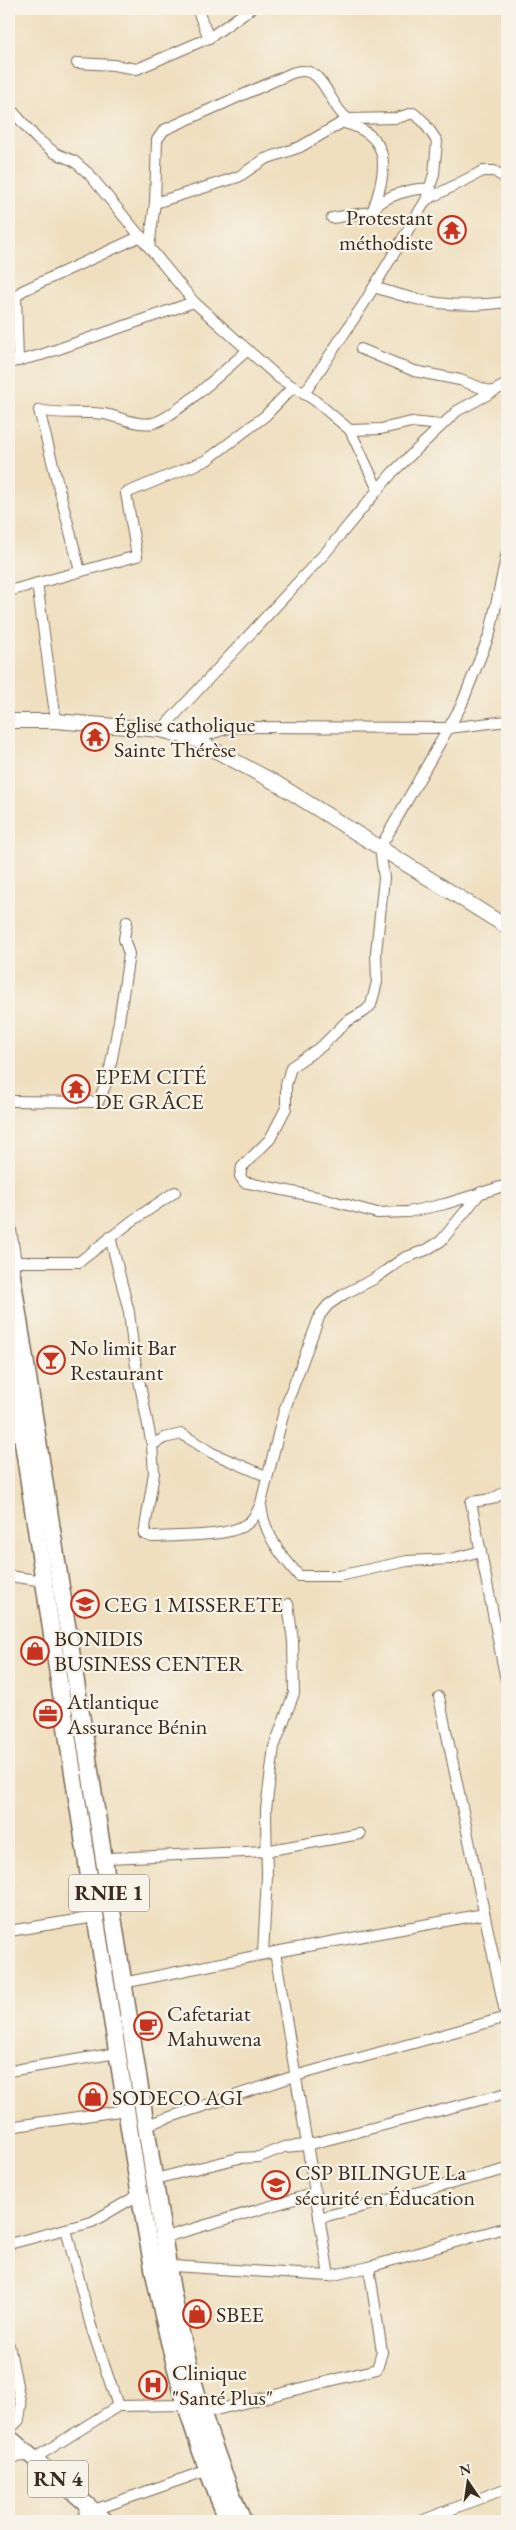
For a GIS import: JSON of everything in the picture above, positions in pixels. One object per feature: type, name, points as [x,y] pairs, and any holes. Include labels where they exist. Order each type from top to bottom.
[{"type":"highway","name":"RNIE 1","points":[[11,1259],[172,2293],[202,2414],[243,2521]]},
{"type":"highway","name":"RNIE 1","points":[[9,1350],[95,1917],[156,2287],[185,2405],[228,2521]]},
{"type":"main road","points":[[9,721],[56,720],[161,730],[194,739],[276,783],[507,928]]},
{"type":"main road","name":"RN 4","points":[[9,2437],[33,2457],[88,2511],[106,2521]]},
{"type":"street","points":[[197,9],[209,38]]},
{"type":"street","points":[[77,63],[137,69],[209,38],[250,9]]},
{"type":"street","points":[[149,247],[155,203],[159,134],[292,73],[305,70],[316,75],[345,121],[369,132],[378,143],[382,156],[380,192],[371,212],[332,218]]},
{"type":"street","points":[[11,112],[36,138],[55,153],[74,161],[89,174],[194,302],[293,387],[350,430],[378,490]]},
{"type":"street","points":[[155,203],[238,177],[265,159],[300,147],[345,121],[388,119],[416,115],[437,141],[431,189],[426,200],[374,287],[304,394]]},
{"type":"street","points":[[426,200],[483,170],[494,171],[507,179]]},
{"type":"street","points":[[374,207],[398,195],[421,188],[431,189]]},
{"type":"street","points":[[141,236],[22,291],[16,297],[14,362],[194,302]]},
{"type":"street","points":[[374,287],[418,300],[461,307],[507,302]]},
{"type":"street","points":[[361,349],[414,371],[460,380],[492,392]]},
{"type":"street","points":[[80,571],[39,410],[59,414],[104,414],[132,421],[154,423],[185,402],[248,350]]},
{"type":"street","points":[[161,730],[326,552],[378,490],[440,425],[458,411],[507,384]]},
{"type":"street","points":[[9,591],[137,556],[126,493],[207,460],[265,416],[293,387]]},
{"type":"street","points":[[350,430],[381,429],[411,422],[440,425]]},
{"type":"street","points":[[507,553],[490,633],[461,706],[380,848],[384,878],[376,952],[376,982],[371,1005],[366,1011],[346,1022],[322,1046],[292,1067],[286,1085],[286,1108],[270,1139],[242,1168],[240,1176],[244,1182],[322,1198],[377,1213],[408,1212],[445,1204],[507,1185]]},
{"type":"street","points":[[37,583],[56,720]]},
{"type":"street","points":[[194,739],[232,727],[448,728],[507,721]]},
{"type":"street","points":[[9,1101],[98,1102],[108,1078],[130,954],[124,939],[127,921]]},
{"type":"street","points":[[11,1259],[79,1262],[110,1237],[176,1192]]},
{"type":"street","points":[[110,1237],[129,1312],[134,1355],[152,1444],[154,1473],[144,1527],[146,1537],[215,1533],[238,1529],[249,1523],[256,1515],[261,1503],[266,1476],[284,1411],[320,1316],[328,1305],[344,1294],[374,1279],[404,1258],[426,1250],[441,1241],[481,1192]]},
{"type":"street","points":[[9,1218],[11,1259],[109,1858],[149,2124],[173,2266],[189,2345],[208,2412],[229,2473],[251,2521]]},
{"type":"street","points":[[152,1444],[164,1438],[182,1434],[212,1453],[266,1476]]},
{"type":"street","points":[[507,1491],[492,1498],[471,1502],[507,1685]]},
{"type":"street","points":[[261,1503],[263,1523],[279,1553],[299,1576],[339,1576],[407,1561],[451,1559],[481,1552]]},
{"type":"street","points":[[9,1576],[44,1581]]},
{"type":"street","points":[[262,1954],[267,1876],[265,1851],[266,1809],[274,1747],[294,1693],[293,1641],[288,1604]]},
{"type":"street","points":[[149,2124],[295,2076],[507,2017],[439,1697]]},
{"type":"street","points":[[109,1858],[265,1851],[360,1834]]},
{"type":"street","points":[[128,1982],[262,1954],[484,1914]]},
{"type":"street","points":[[9,1930],[95,1917]]},
{"type":"street","points":[[275,1952],[329,2276]]},
{"type":"street","points":[[9,2071],[117,2053]]},
{"type":"street","points":[[159,2178],[239,2158],[259,2157],[284,2147],[307,2145],[507,2093]]},
{"type":"street","points":[[9,2127],[126,2110]]},
{"type":"street","points":[[319,2218],[507,2169]]},
{"type":"street","points":[[169,2236],[315,2193]]},
{"type":"street","points":[[9,2244],[92,2222],[140,2194]]},
{"type":"street","points":[[173,2266],[329,2276],[368,2267],[507,2227]]},
{"type":"street","points":[[66,2229],[91,2326],[118,2406]]},
{"type":"street","points":[[208,2412],[377,2369],[382,2352],[368,2267]]},
{"type":"street","points":[[9,2345],[21,2406],[19,2420],[9,2430]]},
{"type":"street","points":[[9,2458],[33,2457],[118,2406],[185,2405]]},
{"type":"street","points":[[88,2511],[208,2470]]},
{"type":"street","points":[[422,2521],[507,2488]]},
{"type":"place","name":"Protestant méthodiste","points":[[452,230]]},
{"type":"place","name":"Église catholique Sainte Thérèse","points":[[95,737]]},
{"type":"place","name":"EPEM CITÉ DE GRÂCE","points":[[76,1089]]},
{"type":"place","name":"No limit Bar Restaurant","points":[[51,1360]]},
{"type":"place","name":"CEG 1 MISSERETE","points":[[85,1604]]},
{"type":"place","name":"BONIDIS BUSINESS CENTER","points":[[35,1651]]},
{"type":"place","name":"Atlantique Assurance Bénin","points":[[48,1714]]},
{"type":"place","name":"Cafetariat Mahuwena","points":[[148,2026]]},
{"type":"place","name":"SODECO AGI","points":[[93,2097]]},
{"type":"place","name":"CSP BILINGUE La sécurité en Éducation","points":[[276,2185]]},
{"type":"place","name":"SBEE","points":[[197,2314]]},
{"type":"place","name":"Clinique \"Santé Plus\"","points":[[153,2385]]}]
